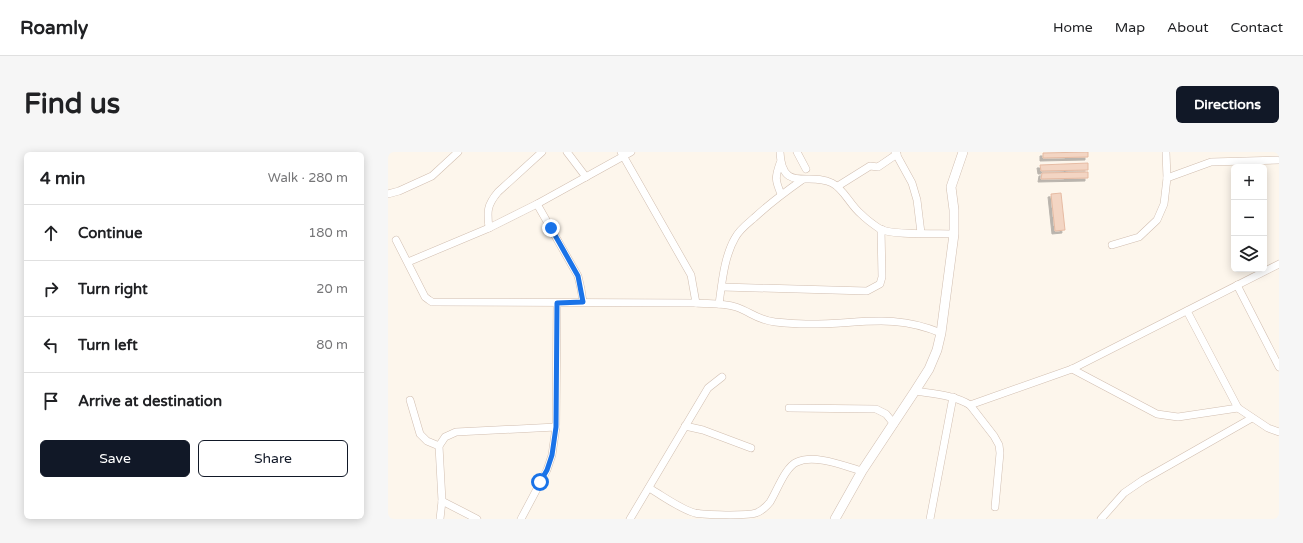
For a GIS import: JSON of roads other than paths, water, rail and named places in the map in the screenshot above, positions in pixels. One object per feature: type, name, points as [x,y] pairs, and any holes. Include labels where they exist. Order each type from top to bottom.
[{"type":"street","points":[[388,194],[399,191],[432,176],[458,152]]},
{"type":"street","points":[[489,228],[487,214],[492,199],[542,152]]},
{"type":"street","points":[[567,152],[586,177]]},
{"type":"street","points":[[408,262],[489,228],[538,204],[586,177],[622,154],[631,152]]},
{"type":"street","points":[[780,152],[780,163],[776,175],[776,181],[781,194]]},
{"type":"street","points":[[797,152],[806,169]]},
{"type":"street","points":[[835,519],[862,471],[915,391],[934,357],[941,333],[954,234],[954,210],[951,187],[963,152]]},
{"type":"street","points":[[1112,245],[1139,237],[1157,220],[1164,204],[1167,178],[1166,152]]},
{"type":"street","points":[[838,186],[870,166],[878,167],[896,153],[912,183],[918,200],[921,233]]},
{"type":"street","points":[[622,154],[691,275],[696,303]]},
{"type":"street","points":[[1167,178],[1212,162],[1279,160]]},
{"type":"street","points":[[780,163],[784,171],[793,178],[802,180],[825,180],[838,186],[860,214],[881,229],[895,233],[954,234]]},
{"type":"street","points":[[719,304],[724,272],[735,238],[741,230],[781,194],[802,180]]},
{"type":"street","points":[[538,204],[578,276],[583,302]]},
{"type":"street","points":[[722,287],[867,291],[880,284],[882,277],[881,229]]},
{"type":"street","points":[[396,240],[425,297],[432,302],[719,304],[737,308],[763,320],[776,322],[806,324],[880,320],[927,327],[941,333]]},
{"type":"street","points":[[970,405],[1072,369],[1279,264]]},
{"type":"street","points":[[1237,285],[1279,367]]},
{"type":"street","points":[[521,519],[547,470],[552,455],[556,427],[557,303]]},
{"type":"street","points":[[1187,311],[1238,408],[1268,428],[1279,432]]},
{"type":"street","points":[[1072,369],[1157,414],[1178,417],[1238,408]]},
{"type":"street","points":[[630,519],[708,388],[722,377]]},
{"type":"street","points":[[915,391],[953,397],[964,401],[970,405],[999,445],[1000,453],[995,507]]},
{"type":"street","points":[[930,519],[953,397]]},
{"type":"street","points":[[410,400],[420,434],[427,441],[439,446]]},
{"type":"street","points":[[788,408],[876,409],[886,414],[894,424]]},
{"type":"street","points":[[1101,519],[1124,493],[1143,480],[1252,418]]},
{"type":"street","points":[[685,426],[703,430],[751,448]]},
{"type":"street","points":[[440,519],[442,501],[439,446],[445,437],[456,432],[556,427]]},
{"type":"street","points":[[649,488],[686,509],[695,512],[708,514],[755,514],[763,510],[770,502],[790,468],[796,462],[808,459],[824,460],[862,471]]},
{"type":"street","points":[[442,501],[477,519]]}]
